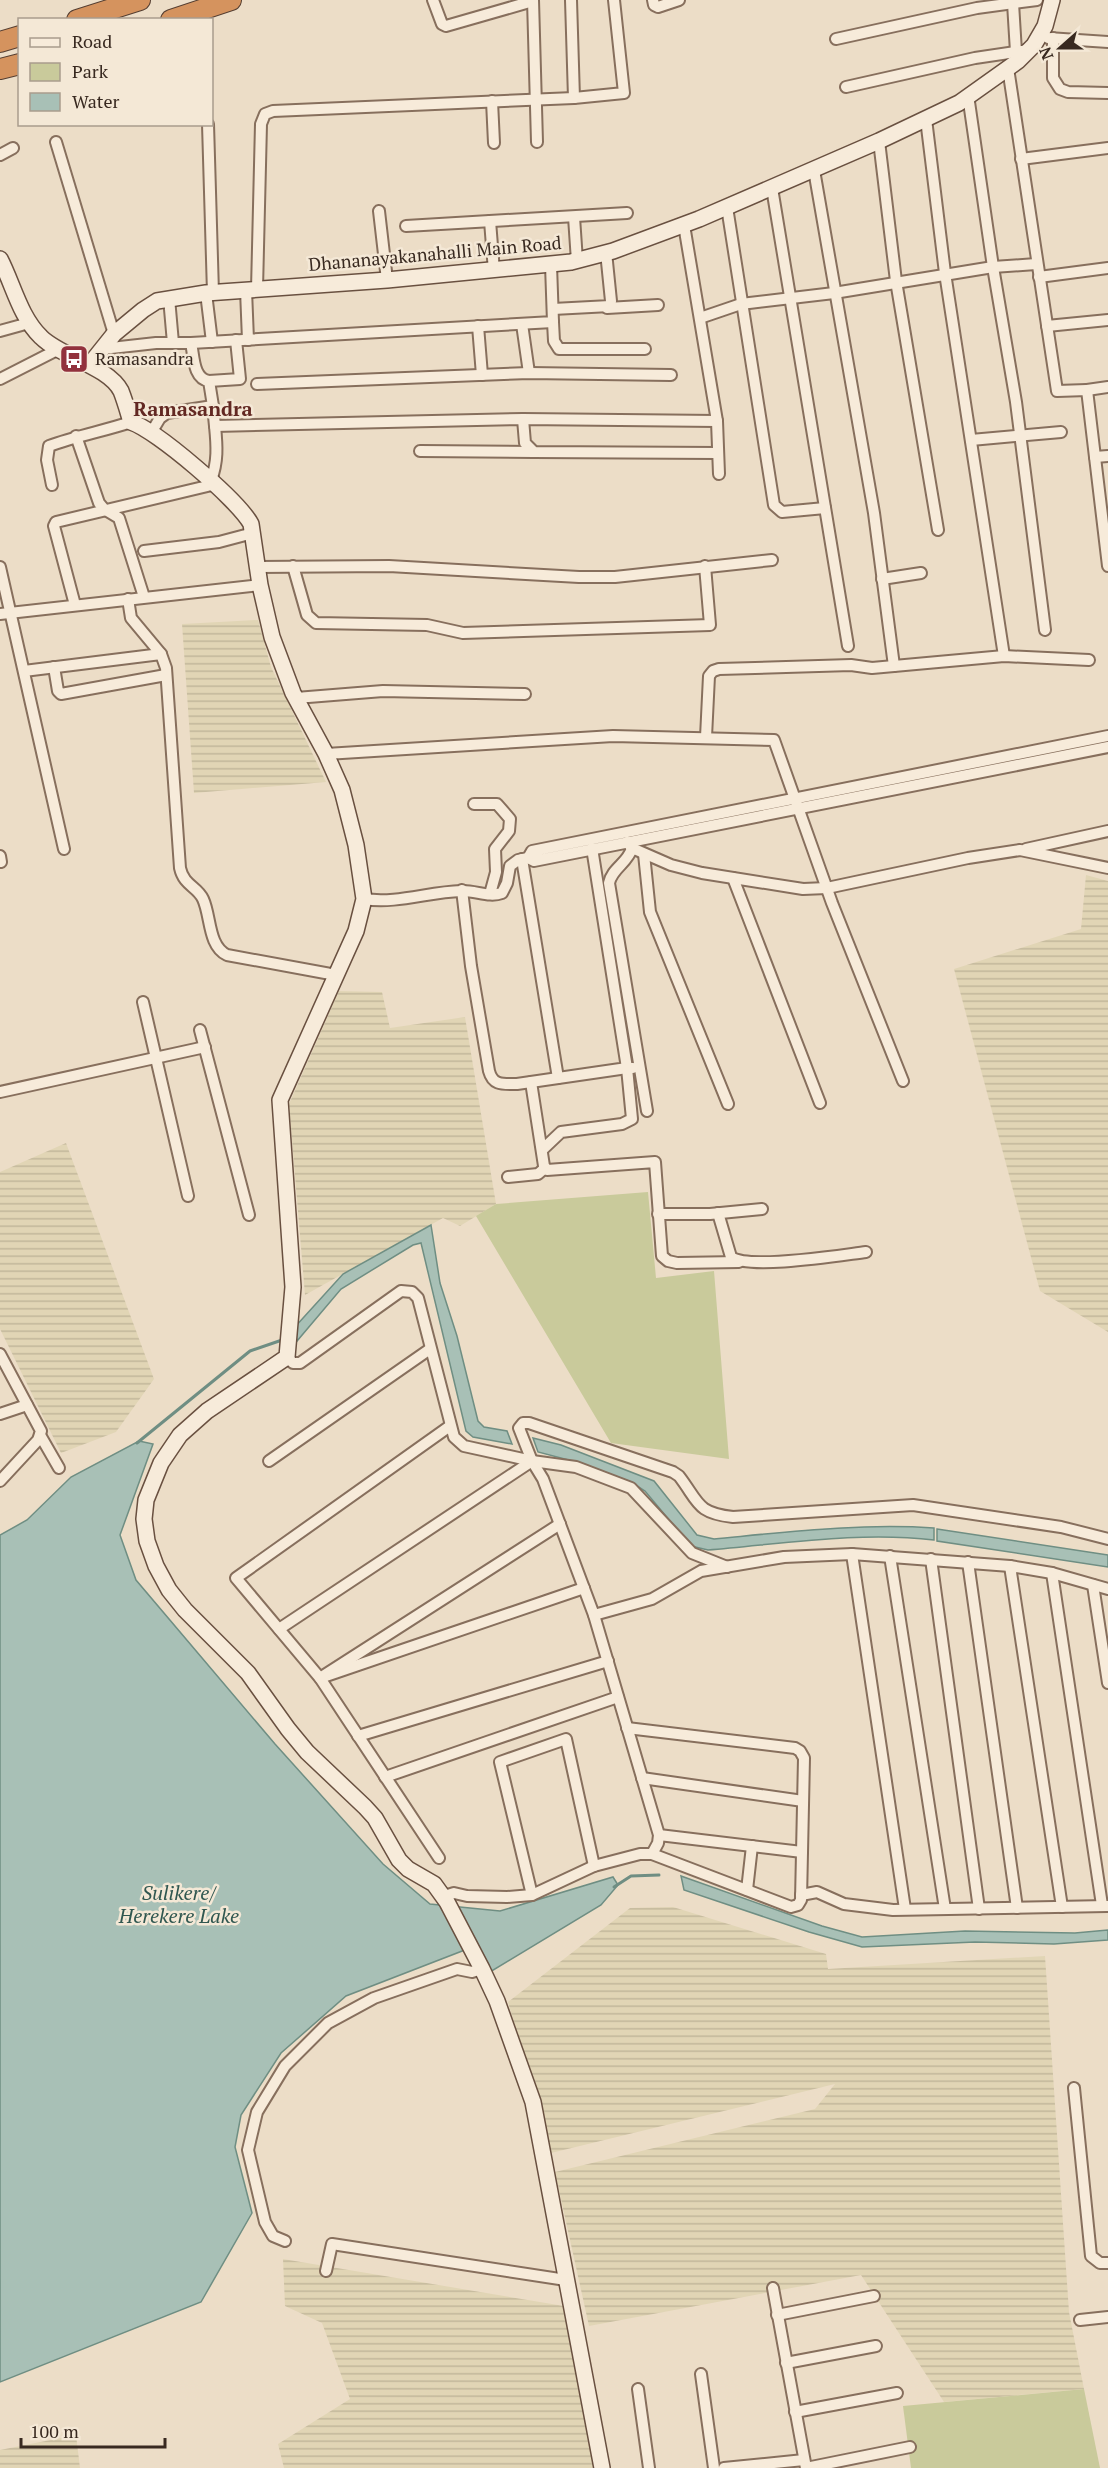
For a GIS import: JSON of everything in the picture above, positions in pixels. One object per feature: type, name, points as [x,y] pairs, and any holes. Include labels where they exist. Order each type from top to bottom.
[{"type":"highway","points":[[83,18],[140,0]]},
{"type":"highway","points":[[177,18],[231,0]]},
{"type":"highway","points":[[0,42],[18,37]]},
{"type":"highway","points":[[0,69],[18,64]]},
{"type":"street","points":[[433,0],[442,24],[446,26],[533,0],[537,142]]},
{"type":"street","points":[[571,0],[574,98]]},
{"type":"street","points":[[248,340],[261,124],[265,114],[273,111],[574,98],[624,93],[614,0]]},
{"type":"street","points":[[653,0],[654,5],[658,7],[679,0]]},
{"type":"street","points":[[836,39],[978,8],[1037,0]]},
{"type":"street","name":"Dhananayakanahalli Main Road","points":[[90,364],[114,334],[143,310],[157,301],[169,298],[551,265],[577,261],[684,225],[879,141],[926,119],[968,95],[1008,68],[1022,51],[1046,38],[1045,26],[1052,0]]},
{"type":"street","points":[[846,87],[975,58],[1022,51],[1013,3]]},
{"type":"street","points":[[1108,42],[1046,38],[1053,78],[1060,89],[1068,92],[1108,93]]},
{"type":"street","points":[[1008,68],[1057,391],[1108,387]]},
{"type":"street","points":[[968,95],[1020,437],[1045,630]]},
{"type":"street","points":[[492,101],[494,143]]},
{"type":"street","points":[[926,119],[945,273],[1004,656]]},
{"type":"street","points":[[208,126],[212,342]]},
{"type":"street","points":[[879,141],[896,281],[938,530]]},
{"type":"street","points":[[56,142],[114,334]]},
{"type":"street","points":[[0,155],[13,148]]},
{"type":"street","points":[[1021,159],[1108,148]]},
{"type":"street","points":[[814,170],[874,513],[894,666]]},
{"type":"street","points":[[772,188],[848,646]]},
{"type":"street","points":[[727,207],[774,505],[782,512],[825,508]]},
{"type":"street","points":[[379,211],[387,280]]},
{"type":"street","points":[[406,226],[627,213]]},
{"type":"street","points":[[574,217],[577,261]]},
{"type":"street","points":[[490,221],[494,271]]},
{"type":"street","points":[[684,225],[717,421],[719,474]]},
{"type":"street","points":[[606,252],[611,301],[607,308]]},
{"type":"street","points":[[0,259],[5,280],[29,323],[40,337],[57,350],[90,364],[118,388],[131,422],[151,433],[213,482],[247,516],[253,533],[260,585],[275,648],[296,698],[342,790],[356,845],[364,899],[356,931],[280,1100],[293,1287],[292,1310],[288,1327],[288,1351],[293,1363],[300,1363],[405,1290],[412,1292],[418,1298],[450,1426],[456,1440],[464,1446],[532,1461],[576,1467],[632,1488],[692,1553],[727,1567]]},
{"type":"street","points":[[700,318],[741,304],[834,293],[945,273],[1036,264]]},
{"type":"street","points":[[551,265],[554,341],[559,349],[645,349]]},
{"type":"street","points":[[1039,277],[1108,268]]},
{"type":"street","points":[[169,298],[173,343]]},
{"type":"street","points":[[553,309],[658,305]]},
{"type":"street","points":[[1047,326],[1108,320]]},
{"type":"street","points":[[102,349],[553,322]]},
{"type":"street","points":[[0,331],[29,323]]},
{"type":"street","points":[[522,324],[529,373]]},
{"type":"street","points":[[478,326],[482,375]]},
{"type":"street","points":[[191,343],[197,375],[203,380],[240,379],[236,340]]},
{"type":"street","points":[[0,379],[57,350]]},
{"type":"street","points":[[257,384],[529,373],[671,375]]},
{"type":"street","points":[[209,381],[217,452],[213,482]]},
{"type":"street","points":[[1087,390],[1105,524],[1108,566]]},
{"type":"street","points":[[151,433],[160,418],[167,413],[213,406]]},
{"type":"street","points":[[215,426],[523,419],[717,421]]},
{"type":"street","points":[[523,419],[525,443],[534,452]]},
{"type":"street","points":[[52,485],[47,460],[49,446],[76,436],[107,430],[131,422]]},
{"type":"street","points":[[971,440],[1061,432]]},
{"type":"street","points":[[76,436],[99,502],[104,509],[119,518],[144,597]]},
{"type":"street","points":[[420,451],[718,453]]},
{"type":"street","points":[[1095,457],[1108,456]]},
{"type":"street","points":[[75,605],[54,524],[58,520],[213,482]]},
{"type":"street","points":[[144,551],[219,542],[253,533]]},
{"type":"street","points":[[258,567],[389,566],[615,577],[771,560]]},
{"type":"street","points":[[293,566],[307,615],[316,623],[427,625],[463,633],[710,625],[705,566]]},
{"type":"street","points":[[0,567],[5,613],[24,671],[64,849]]},
{"type":"street","points":[[882,579],[921,573]]},
{"type":"street","points":[[5,613],[260,585]]},
{"type":"street","points":[[128,599],[131,618],[161,654],[166,675],[180,868],[184,880],[203,899],[218,949],[227,956],[336,975]]},
{"type":"street","points":[[24,671],[161,654]]},
{"type":"street","points":[[706,737],[709,676],[716,670],[851,665],[872,668],[1004,656],[1089,660]]},
{"type":"street","points":[[54,667],[58,692],[61,694],[166,675]]},
{"type":"street","points":[[296,698],[383,691],[525,694]]},
{"type":"street","points":[[326,754],[612,736],[774,740],[827,888],[903,1081]]},
{"type":"street","points":[[525,858],[534,861],[592,849],[629,845],[797,803],[1108,736]]},
{"type":"street","points":[[364,899],[382,902],[462,890],[490,894],[502,893],[507,883],[510,866],[525,858],[532,851],[1108,747]]},
{"type":"street","points":[[474,804],[496,804],[510,819],[509,831],[495,849],[496,872],[490,894]]},
{"type":"street","points":[[629,845],[671,865],[803,889],[827,888],[1108,831]]},
{"type":"street","points":[[629,845],[628,860],[610,877],[609,884],[647,1111]]},
{"type":"street","points":[[542,1150],[561,1132],[622,1124],[632,1119],[627,1068],[592,849]]},
{"type":"street","points":[[1020,850],[1108,868]]},
{"type":"street","points":[[644,854],[650,912],[728,1104]]},
{"type":"street","points":[[525,858],[558,1078]]},
{"type":"street","points":[[733,878],[820,1103]]},
{"type":"street","points":[[462,890],[471,966],[490,1077],[499,1084],[531,1082],[641,1066]]},
{"type":"street","points":[[143,1002],[188,1196]]},
{"type":"street","points":[[200,1030],[249,1215]]},
{"type":"street","points":[[0,1092],[205,1047]]},
{"type":"street","points":[[531,1082],[545,1168],[549,1172],[655,1162],[662,1256],[668,1261],[677,1263],[789,1261],[866,1252]]},
{"type":"street","points":[[508,1178],[538,1174],[545,1168]]},
{"type":"street","points":[[658,1214],[718,1213],[762,1209]]},
{"type":"street","points":[[718,1213],[731,1257],[739,1262]]},
{"type":"street","points":[[269,1461],[430,1349]]},
{"type":"street","points":[[288,1351],[207,1411],[180,1435],[161,1463],[148,1491],[144,1519],[147,1541],[160,1574],[185,1610],[248,1673],[288,1730],[307,1752],[375,1818],[399,1860],[408,1869],[434,1884],[445,1899],[481,1967],[497,2001],[533,2102],[602,2468]]},
{"type":"street","points":[[0,1354],[4,1367],[40,1428],[38,1440],[0,1481]]},
{"type":"street","points":[[0,1414],[27,1405]]},
{"type":"street","points":[[652,1854],[658,1843],[659,1835],[608,1661],[584,1588],[543,1479],[532,1461],[519,1428],[523,1423],[529,1423],[673,1472],[679,1476],[704,1510],[720,1516],[913,1505],[1061,1527],[1108,1539]]},
{"type":"street","points":[[439,1858],[320,1678],[236,1578],[450,1426]]},
{"type":"street","points":[[40,1435],[60,1468]]},
{"type":"street","points":[[279,1629],[532,1461]]},
{"type":"street","points":[[320,1678],[560,1524]]},
{"type":"street","points":[[852,1554],[905,1909]]},
{"type":"street","points":[[594,1616],[652,1599],[701,1571],[784,1557],[852,1554],[1010,1566],[1052,1573],[1108,1589]]},
{"type":"street","points":[[890,1556],[945,1909]]},
{"type":"street","points":[[931,1559],[979,1909]]},
{"type":"street","points":[[968,1562],[1017,1908]]},
{"type":"street","points":[[1010,1566],[1062,1907]]},
{"type":"street","points":[[801,1895],[817,1892],[844,1904],[893,1910],[1105,1906],[1052,1573]]},
{"type":"street","points":[[1093,1585],[1108,1683]]},
{"type":"street","points":[[320,1678],[584,1588]]},
{"type":"street","points":[[358,1736],[608,1661]]},
{"type":"street","points":[[385,1777],[618,1697]]},
{"type":"street","points":[[445,1899],[454,1893],[507,1898],[532,1894],[594,1866],[640,1854],[652,1854],[791,1907],[800,1904],[804,1758],[798,1749],[627,1728]]},
{"type":"street","points":[[532,1894],[500,1761],[566,1739],[594,1866]]},
{"type":"street","points":[[642,1778],[803,1801]]},
{"type":"street","points":[[659,1835],[802,1852]]},
{"type":"street","points":[[747,1890],[752,1846]]},
{"type":"street","points":[[285,2241],[273,2236],[265,2222],[248,2150],[257,2112],[285,2066],[328,2024],[374,1998],[457,1969],[472,1972],[481,1967]]},
{"type":"street","points":[[1074,2088],[1091,2256],[1100,2263],[1108,2263]]},
{"type":"street","points":[[326,2271],[332,2244],[566,2280]]},
{"type":"street","points":[[773,2288],[806,2465]]},
{"type":"street","points":[[777,2315],[874,2296]]},
{"type":"street","points":[[1080,2320],[1108,2317]]},
{"type":"street","points":[[786,2363],[876,2346]]},
{"type":"street","points":[[701,2374],[714,2468]]},
{"type":"street","points":[[638,2389],[649,2468]]},
{"type":"street","points":[[795,2412],[897,2393]]},
{"type":"street","points":[[724,2468],[806,2465],[910,2447]]},
{"type":"shaded area","points":[[258,620],[271,667],[326,782],[194,793],[182,624]]},
{"type":"shaded area","points":[[1086,875],[1108,881],[1108,1332],[1040,1291],[954,969],[1081,929]]},
{"type":"shaded area","points":[[339,991],[382,992],[390,1028],[465,1017],[496,1204],[460,1226],[443,1218],[305,1295],[289,1104]]},
{"type":"shaded area","points":[[66,1143],[154,1379],[116,1432],[61,1453],[0,1329],[0,1172]]},
{"type":"shaded area","points":[[673,1907],[826,1954],[828,1969],[1045,1956],[1069,2312],[1084,2389],[944,2402],[861,2275],[589,2326],[555,2172],[815,2109],[835,2084],[551,2153],[508,2002],[630,1908]]},
{"type":"shaded area","points":[[283,2259],[564,2306],[596,2468],[284,2468],[278,2444],[350,2399],[322,2323],[285,2306]]},
{"type":"shaded area","points":[[76,2435],[80,2468],[0,2468],[0,2450]]},
{"type":"green space","points":[[648,1192],[656,1278],[714,1271],[729,1459],[611,1443],[476,1216],[496,1204]]},
{"type":"green space","points":[[1084,2389],[1100,2468],[911,2468],[903,2406]]},
{"type":"water","points":[[431,1225],[440,1283],[457,1336],[478,1421],[484,1427],[507,1431],[512,1444],[473,1437],[466,1431],[421,1243],[413,1245],[341,1289],[297,1341],[294,1328],[343,1274]]},
{"type":"water","points":[[533,1438],[561,1445],[654,1481],[697,1535],[714,1539],[824,1529],[907,1527],[934,1528],[934,1540],[877,1537],[821,1539],[708,1550],[691,1546],[645,1491],[631,1482],[576,1462],[538,1452]]},
{"type":"water","name":"Sulikere/ Herekere Lake","points":[[139,1441],[153,1444],[120,1535],[136,1580],[275,1744],[383,1864],[430,1904],[500,1911],[613,1877],[618,1885],[601,1905],[490,1972],[470,1948],[346,1996],[281,2053],[241,2115],[235,2147],[252,2213],[201,2302],[0,2382],[0,1535],[27,1520],[71,1477]]},
{"type":"water","points":[[937,1529],[1108,1555],[1108,1567],[937,1541]]},
{"type":"water","points":[[681,1876],[822,1926],[862,1937],[965,1931],[1075,1933],[1108,1930],[1108,1940],[1054,1944],[975,1942],[862,1947],[809,1932],[684,1890]]},
{"type":"waterway","points":[[137,1443],[250,1351],[285,1339]]},
{"type":"waterway","points":[[614,1887],[631,1876],[659,1875]]},
{"type":"place","name":"Ramasandra","points":[[74,359]]},
{"type":"district","name":"Ramasandra","points":[[193,409]]}]
